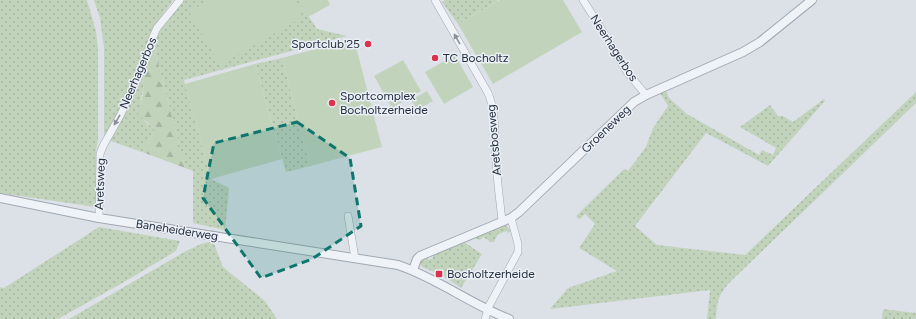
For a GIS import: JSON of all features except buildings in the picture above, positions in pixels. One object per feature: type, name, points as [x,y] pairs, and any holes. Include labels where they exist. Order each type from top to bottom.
[{"type":"street","name":"Neerhagerbos","points":[[101,150],[120,116],[142,71],[157,28],[180,0]]},
{"type":"street","name":"Aretsbosweg","points":[[435,0],[490,98],[494,115],[496,161],[502,221]]},
{"type":"street","name":"Neerhagerbos","points":[[583,0],[627,72],[646,95]]},
{"type":"street","name":"Groeneweg","points":[[412,270],[420,256],[511,218],[530,202],[626,109],[646,95],[743,52],[760,42],[812,0]]},
{"type":"street","name":"Aretsweg","points":[[99,218],[101,150]]},
{"type":"street","name":"Baneheiderweg","points":[[0,198],[99,218],[398,265],[412,270],[488,310],[509,319]]},
{"type":"street","points":[[348,216],[355,258]]},
{"type":"street","points":[[485,319],[489,306],[518,252],[518,244],[511,218]]},
{"type":"highlighted area","points":[[297,122],[350,158],[361,226],[312,259],[261,278],[203,198],[214,143]]},
{"type":"green space","points":[[0,0],[87,0],[96,31],[98,50],[96,207],[0,193]]},
{"type":"green space","points":[[94,0],[173,0],[151,33],[135,83],[104,137],[104,48],[100,18]]},
{"type":"green space","points":[[183,0],[298,0],[317,29],[347,36],[184,80],[211,179],[229,188],[225,230],[193,223],[193,171],[185,168],[153,42],[154,37]]},
{"type":"green space","points":[[209,0],[294,0],[303,17],[220,65],[189,12]]},
{"type":"green space","points":[[298,0],[328,0],[330,5],[308,17]]},
{"type":"green space","points":[[445,0],[498,1],[458,24],[442,2]]},
{"type":"green space","points":[[500,0],[563,0],[582,32],[493,84],[458,24]]},
{"type":"green space","name":"Sportcomplex Bocholtzerheide","points":[[354,39],[382,147],[310,166],[282,58]]},
{"type":"green space","points":[[153,42],[185,168],[142,152],[154,133],[154,128],[138,115],[143,91],[143,82],[141,78]]},
{"type":"green space","points":[[455,55],[473,87],[444,104],[425,72]]},
{"type":"green space","points":[[282,58],[310,166],[286,172],[255,64]]},
{"type":"green space","points":[[403,60],[421,91],[392,108],[374,76]]},
{"type":"green space","points":[[255,64],[282,159],[211,179],[185,84]]},
{"type":"green space","points":[[141,78],[143,88],[141,105],[145,122],[154,128],[154,133],[142,152],[108,140],[131,101]]},
{"type":"green space","points":[[427,91],[433,101],[417,110],[411,100]]},
{"type":"green space","points":[[666,91],[669,98],[687,114],[759,155],[762,150],[773,155],[776,148],[740,127],[770,105],[778,116],[783,116],[793,122],[824,99],[825,101],[768,166],[706,133],[635,226],[657,245],[745,255],[916,92],[916,103],[730,282],[719,299],[716,319],[707,319],[710,290],[550,309],[568,288],[617,271],[579,248],[595,224],[585,214],[580,219],[576,216],[624,169],[628,171],[646,147],[653,128],[668,106],[660,93]]},
{"type":"green space","points":[[505,225],[509,228],[510,232],[508,233],[507,231],[498,234],[494,242],[491,242],[483,237],[480,240],[474,238]]},
{"type":"green space","points":[[99,227],[180,241],[176,251],[58,319],[0,319],[0,287],[4,288]]},
{"type":"green space","points":[[213,241],[223,267],[265,301],[277,319],[69,319],[186,251],[201,244]]},
{"type":"green space","points":[[464,242],[482,254],[461,288],[442,275],[422,267],[420,264],[421,259],[427,257],[429,260],[433,258],[433,256]]},
{"type":"green space","points":[[883,309],[916,313],[916,319],[882,319]]},
{"type":"place","name":"Sportclub'25","points":[[368,44]]},
{"type":"place","name":"TC Bocholtz","points":[[435,58]]},
{"type":"place","name":"Sportcomplex Bocholtzerheide","points":[[332,103]]},
{"type":"place","name":"Bocholtzerheide","points":[[439,274]]}]
